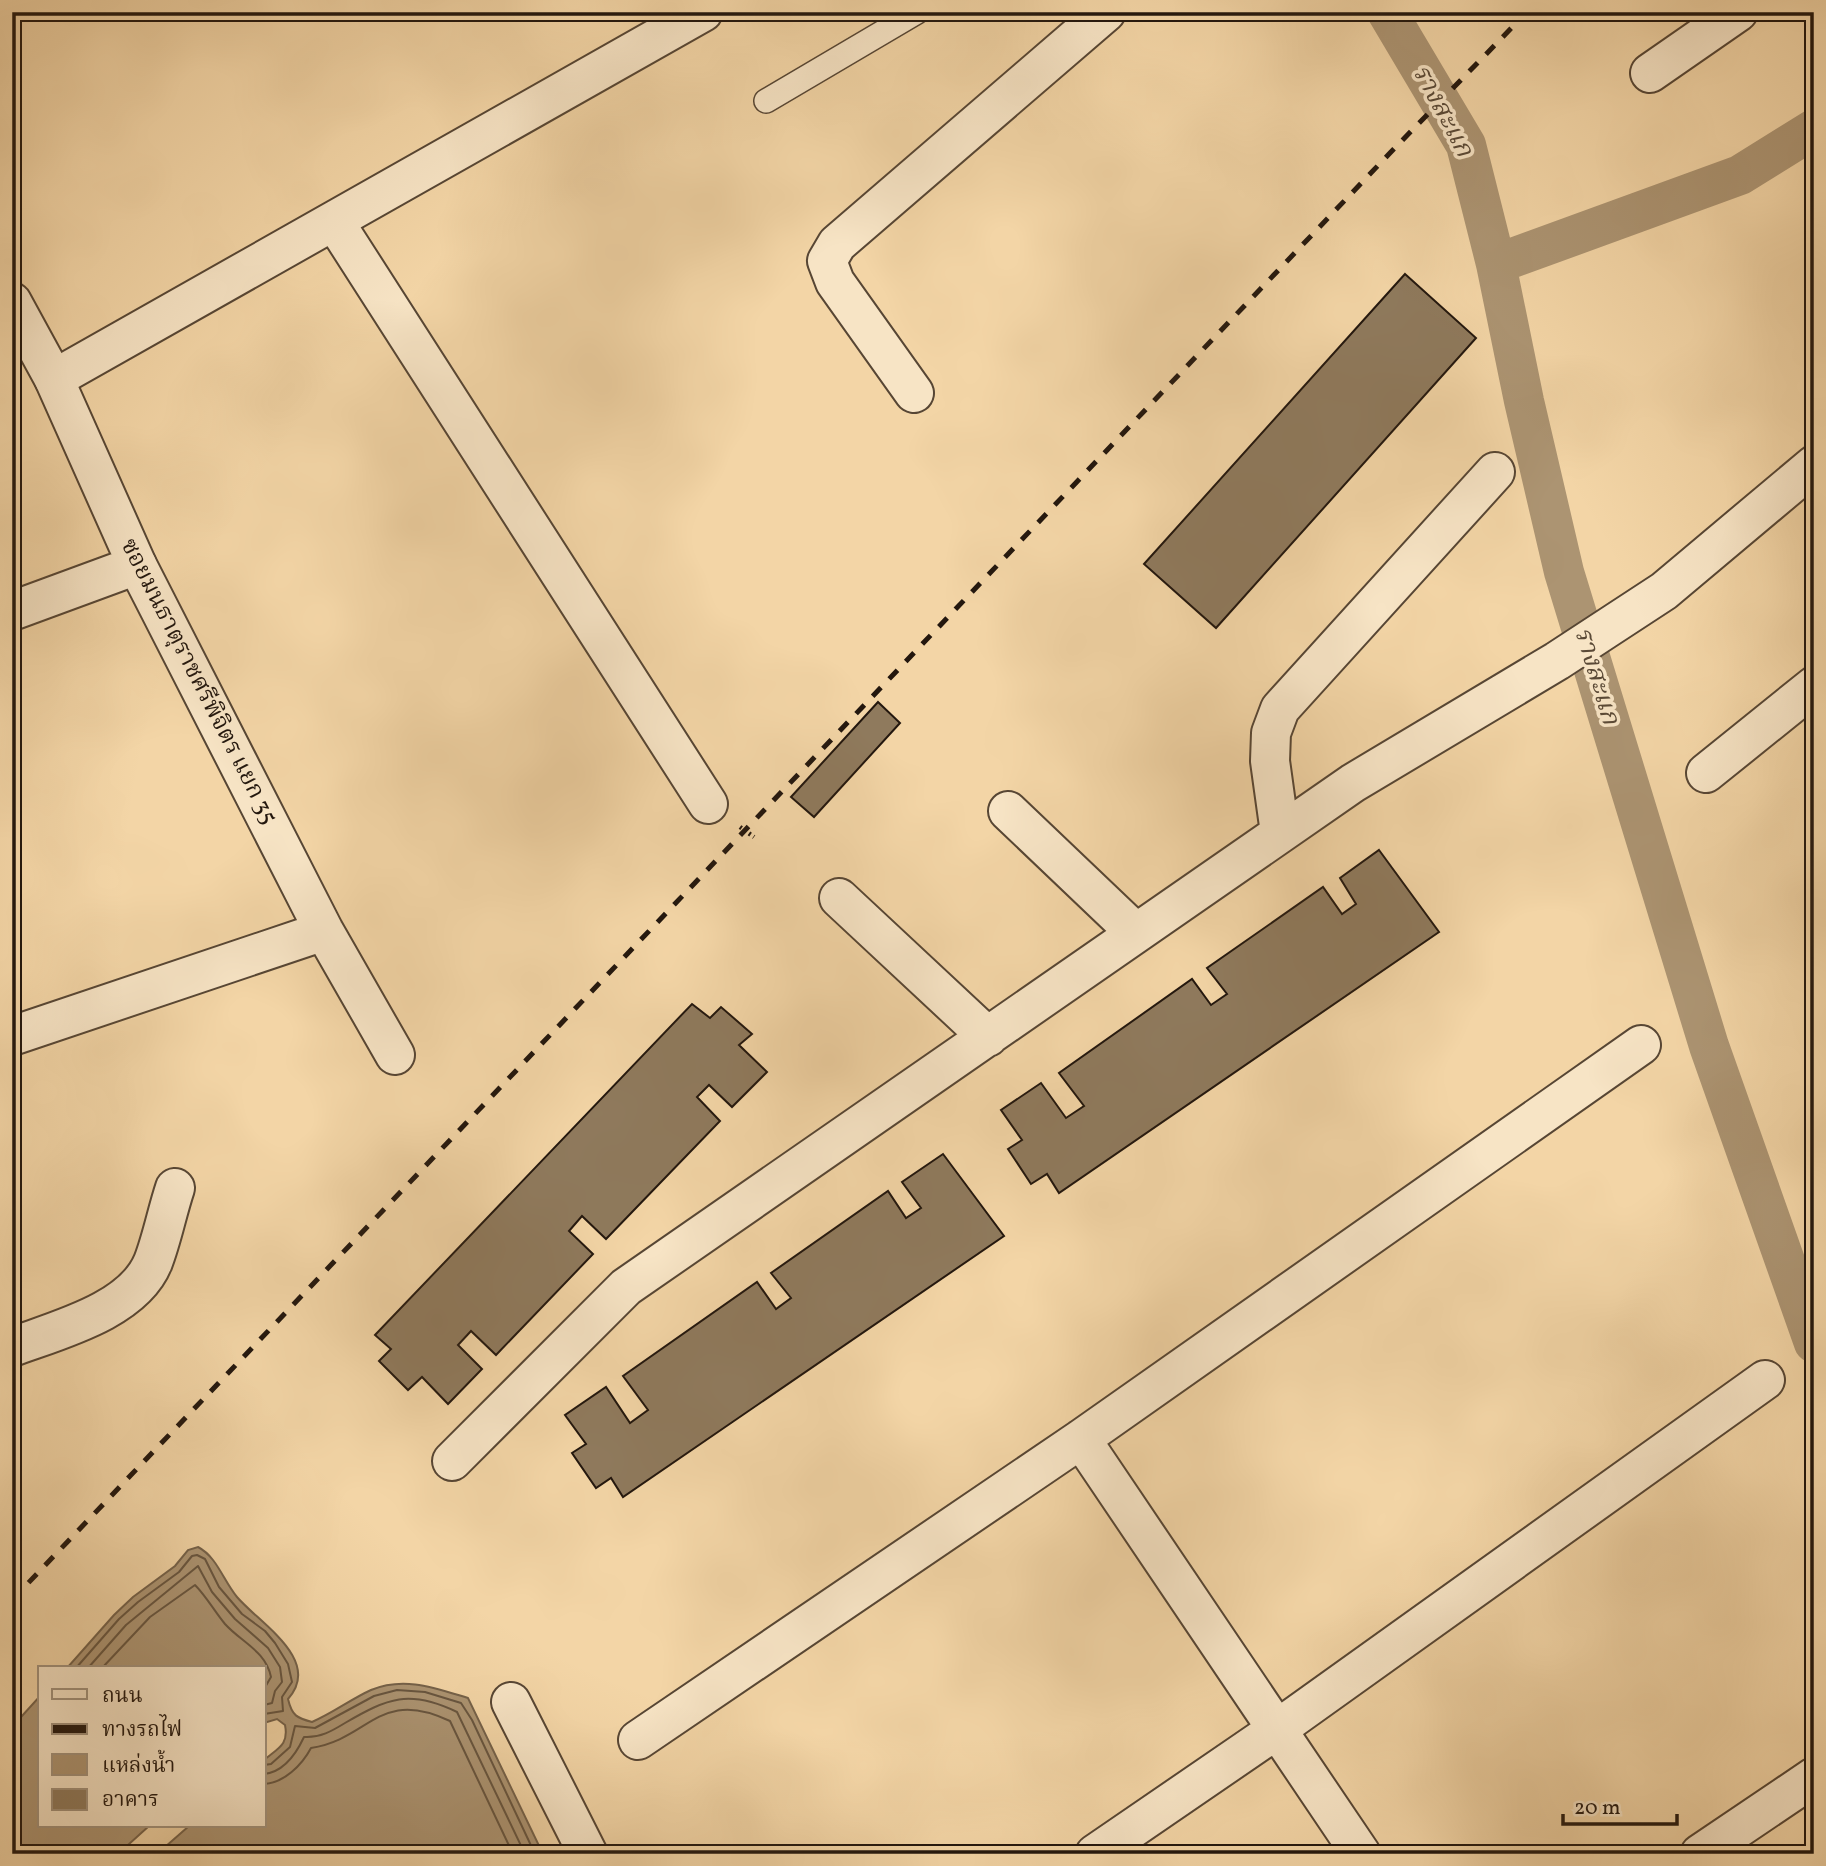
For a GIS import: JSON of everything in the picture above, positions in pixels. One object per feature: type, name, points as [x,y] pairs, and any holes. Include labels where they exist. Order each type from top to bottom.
[{"type":"street","points":[[54,379],[703,12]]},
{"type":"street","points":[[914,393],[835,282],[827,261],[837,244],[1106,12]]},
{"type":"street","points":[[1650,74],[1738,12]]},
{"type":"street","points":[[334,220],[708,804]]},
{"type":"street","name":"ซอยมนธาตุราชศรีพิจิตร แยก 35","points":[[12,302],[54,379],[137,565],[324,930],[396,1055]]},
{"type":"street","points":[[452,1461],[626,1287],[1353,783],[1557,661],[1664,591],[1814,465]]},
{"type":"street","points":[[1280,833],[1270,761],[1271,733],[1280,709],[1494,472]]},
{"type":"street","points":[[12,611],[137,565]]},
{"type":"street","points":[[1706,773],[1814,686]]},
{"type":"street","points":[[1008,811],[1136,933]]},
{"type":"street","points":[[839,898],[988,1037]]},
{"type":"street","points":[[12,1036],[324,930]]},
{"type":"street","points":[[638,1740],[1081,1439],[1641,1045]]},
{"type":"street","points":[[12,1347],[102,1312],[132,1291],[153,1263],[175,1188]]},
{"type":"street","points":[[1095,1854],[1276,1730],[1765,1380]]},
{"type":"street","points":[[1081,1439],[1360,1854]]},
{"type":"street","points":[[511,1702],[588,1854]]},
{"type":"street","points":[[1700,1854],[1814,1777]]},
{"type":"lane","points":[[766,101],[917,12]]},
{"type":"water","points":[[198,1547],[205,1551],[237,1597],[272,1630],[293,1656],[298,1670],[297,1684],[288,1699],[293,1713],[299,1717],[312,1722],[371,1690],[395,1684],[420,1685],[468,1698],[543,1854],[157,1854],[187,1828],[266,1828],[266,1758],[281,1746],[286,1732],[285,1725],[277,1719],[266,1722],[266,1666],[69,1666],[114,1615],[133,1597],[175,1566],[188,1550]]},
{"type":"water","points":[[38,1698],[38,1828],[147,1828],[118,1854],[12,1854],[12,1727]]},
{"type":"building","points":[[1405,274],[1476,338],[1216,628],[1144,564]]},
{"type":"building","points":[[878,702],[900,723],[814,817],[791,797]]},
{"type":"building","points":[[1379,850],[1439,932],[1059,1193],[1047,1174],[1031,1184],[1008,1149],[1022,1140],[1001,1110],[1041,1083],[1066,1118],[1084,1106],[1059,1073],[1192,979],[1211,1005],[1227,994],[1207,968],[1323,887],[1342,914],[1356,904],[1340,878]]},
{"type":"building","points":[[692,1004],[710,1018],[721,1007],[752,1034],[739,1045],[767,1072],[732,1107],[709,1085],[697,1097],[720,1121],[606,1239],[582,1216],[569,1231],[593,1254],[496,1355],[471,1331],[458,1345],[482,1369],[448,1404],[422,1377],[408,1390],[379,1361],[391,1349],[375,1335]]},
{"type":"building","points":[[943,1154],[1004,1236],[623,1497],[611,1478],[596,1488],[572,1453],[586,1444],[565,1415],[606,1387],[630,1423],[648,1410],[623,1376],[757,1282],[776,1309],[791,1298],[771,1273],[888,1191],[906,1218],[921,1208],[902,1182]]},
{"type":"waterway","name":"รางสะแก","points":[[1387,12],[1466,145],[1496,264],[1524,401],[1564,572],[1709,1046],[1814,1343]]},
{"type":"waterway","points":[[1496,264],[1740,175],[1814,129]]},
{"type":"railway","points":[[12,1600],[1527,12]]}]
